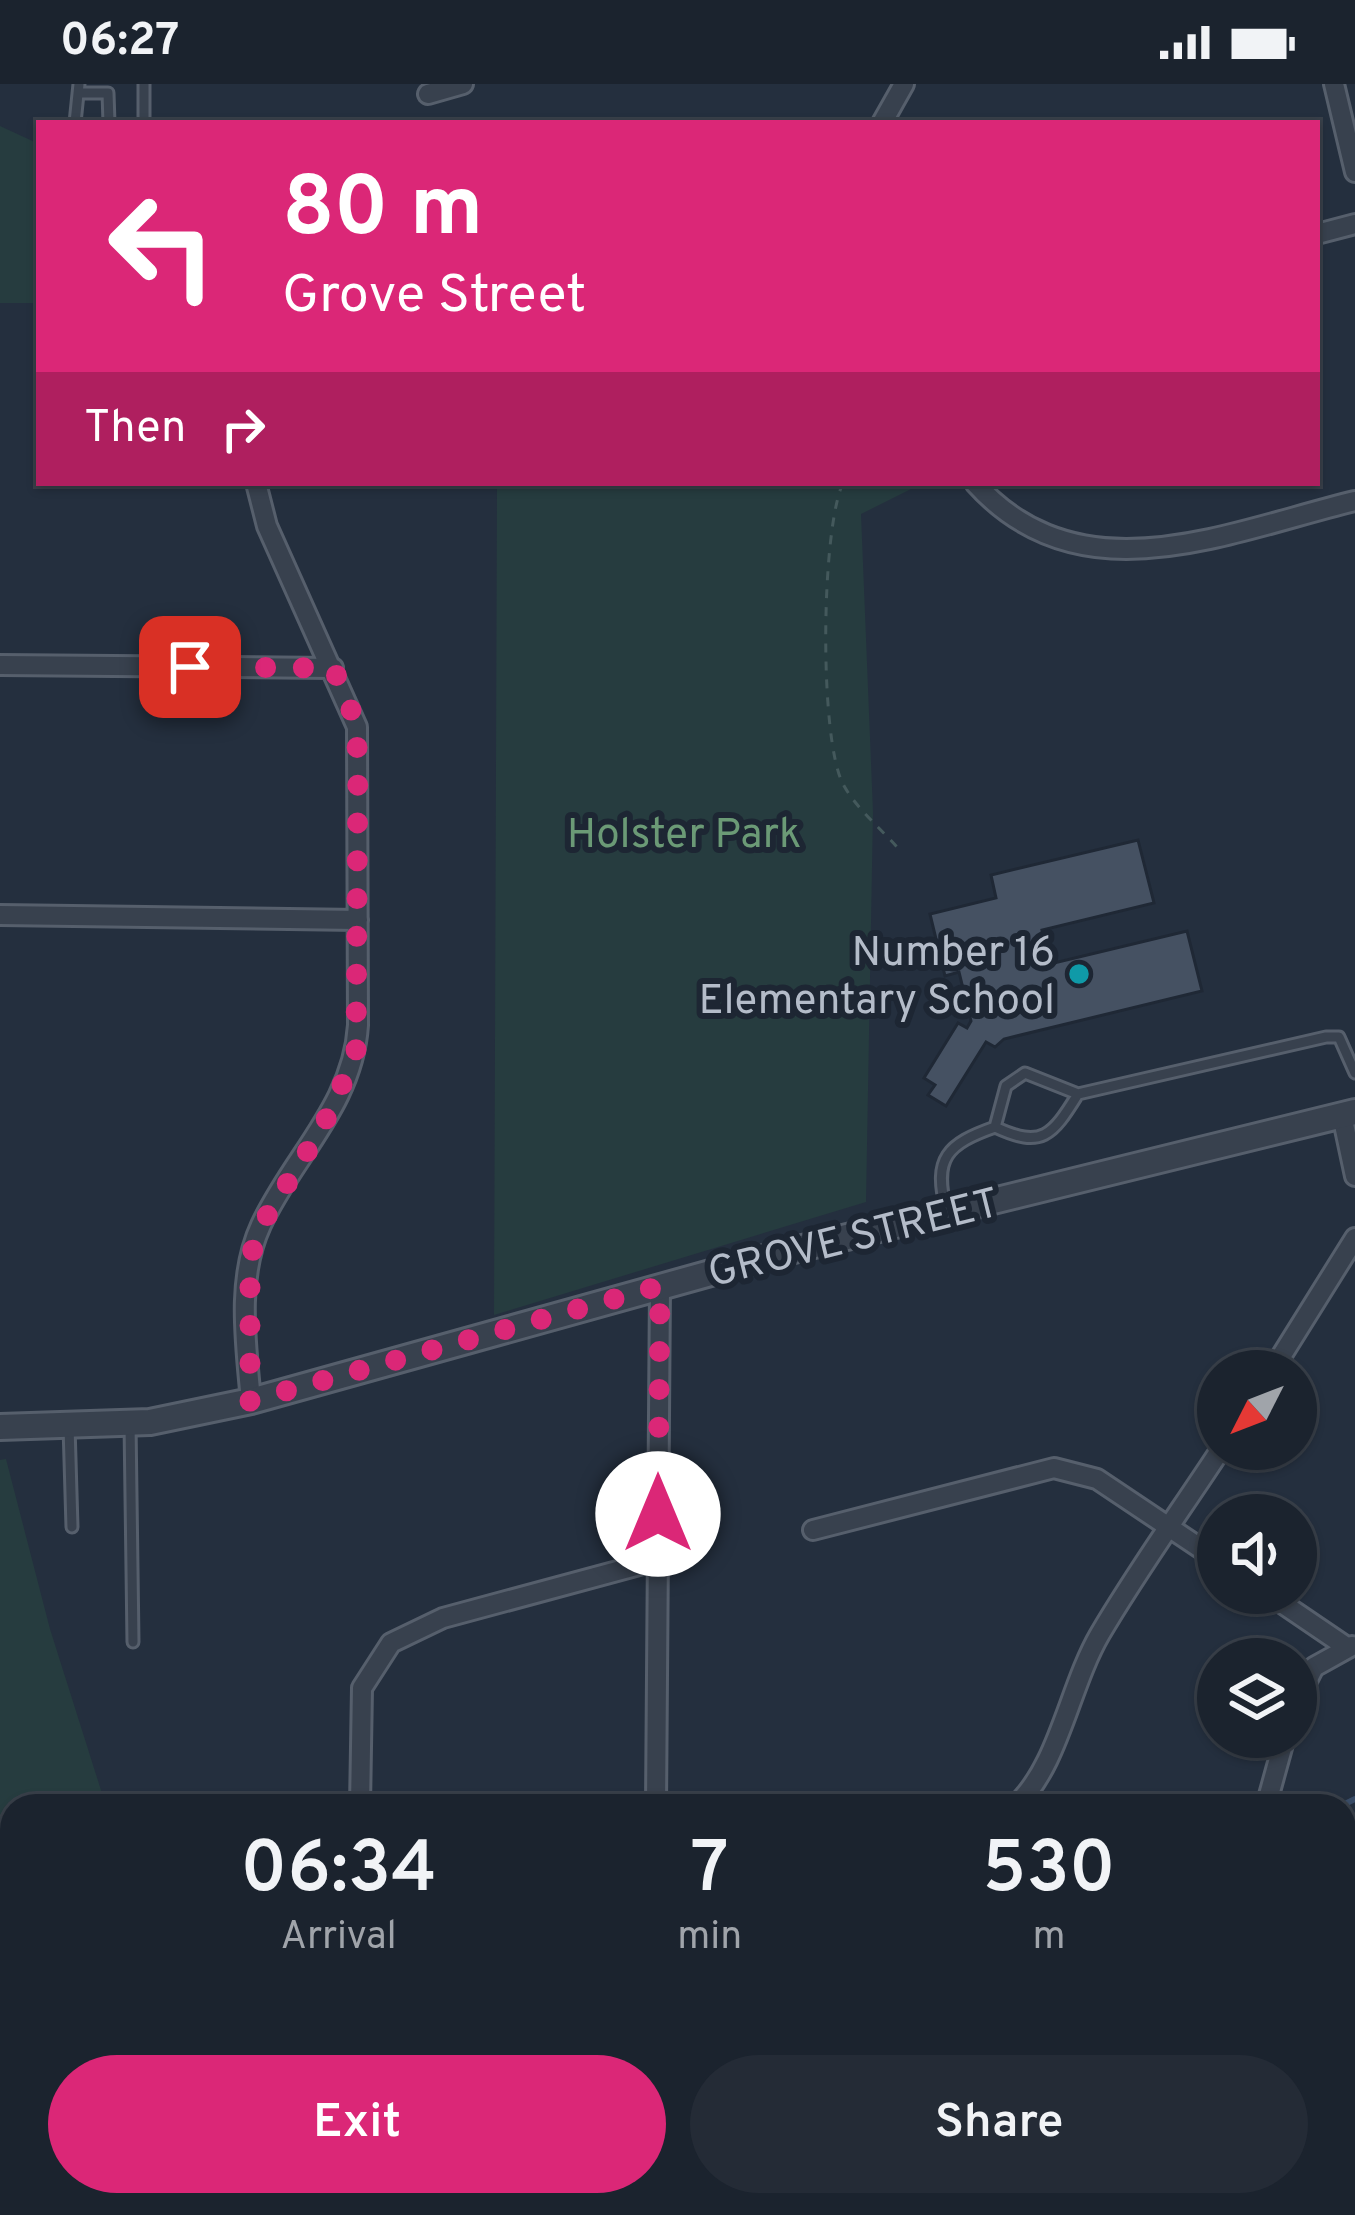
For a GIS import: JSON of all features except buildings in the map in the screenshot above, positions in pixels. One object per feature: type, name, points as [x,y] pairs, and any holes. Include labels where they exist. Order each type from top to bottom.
[{"type":"street","points":[[428,94],[463,84]]},
{"type":"street","points":[[884,120],[904,84]]},
{"type":"street","points":[[1334,84],[1355,172]]},
{"type":"street","points":[[1320,233],[1355,224]]},
{"type":"street","points":[[250,1401],[250,1258],[262,1224],[350,1073],[358,1025],[357,727],[266,526],[257,486]]},
{"type":"street","points":[[978,486],[1008,513],[1063,542],[1126,553],[1355,501]]},
{"type":"street","points":[[0,665],[333,668]]},
{"type":"street","points":[[0,916],[358,920]]},
{"type":"street","points":[[1348,1113],[1355,1176]]},
{"type":"street","name":"GROVE STREET","points":[[0,1427],[130,1423],[250,1401],[660,1286],[1348,1113]]},
{"type":"street","points":[[1285,1350],[1355,1238]]},
{"type":"street","points":[[656,1794],[660,1286]]},
{"type":"street","points":[[813,1530],[1054,1468],[1097,1479],[1197,1546]]},
{"type":"street","points":[[1025,1794],[1041,1774],[1063,1711],[1100,1634],[1207,1470]]},
{"type":"street","points":[[360,1794],[360,1706],[371,1671],[391,1643],[422,1624],[658,1560]]},
{"type":"street","points":[[1300,1614],[1352,1647],[1317,1665]]},
{"type":"street","points":[[1269,1794],[1279,1758]]},
{"type":"lane","points":[[144,84],[144,120]]},
{"type":"lane","points":[[75,120],[78,88],[108,93],[110,120]]},
{"type":"lane","points":[[994,1127],[1006,1085],[1025,1073],[1078,1094],[1339,1037],[1355,1073]]},
{"type":"lane","points":[[947,1212],[938,1179],[946,1154],[965,1137],[994,1127],[1023,1140],[1039,1138],[1058,1127],[1078,1094]]},
{"type":"lane","points":[[130,1423],[133,1642]]},
{"type":"lane","points":[[69,1426],[72,1527]]},
{"type":"path","points":[[841,486],[835,500],[827,593],[830,745],[843,785],[897,847]]},
{"type":"green space","points":[[0,126],[36,143],[36,263],[35,303],[0,303]]},
{"type":"green space","name":"Holster Park","points":[[917,486],[861,514],[873,812],[866,1202],[494,1315],[497,488]]},
{"type":"green space","points":[[6,1459],[50,1629],[102,1794],[0,1794],[0,1460]]},
{"type":"place","name":"Number 16 Elementary School","points":[[1079,974]]},
{"type":"route","points":[[190,667],[333,668],[357,727],[356,1054],[322,1128],[262,1224],[250,1258],[246,1342],[250,1401],[660,1286],[658,1514]]}]
